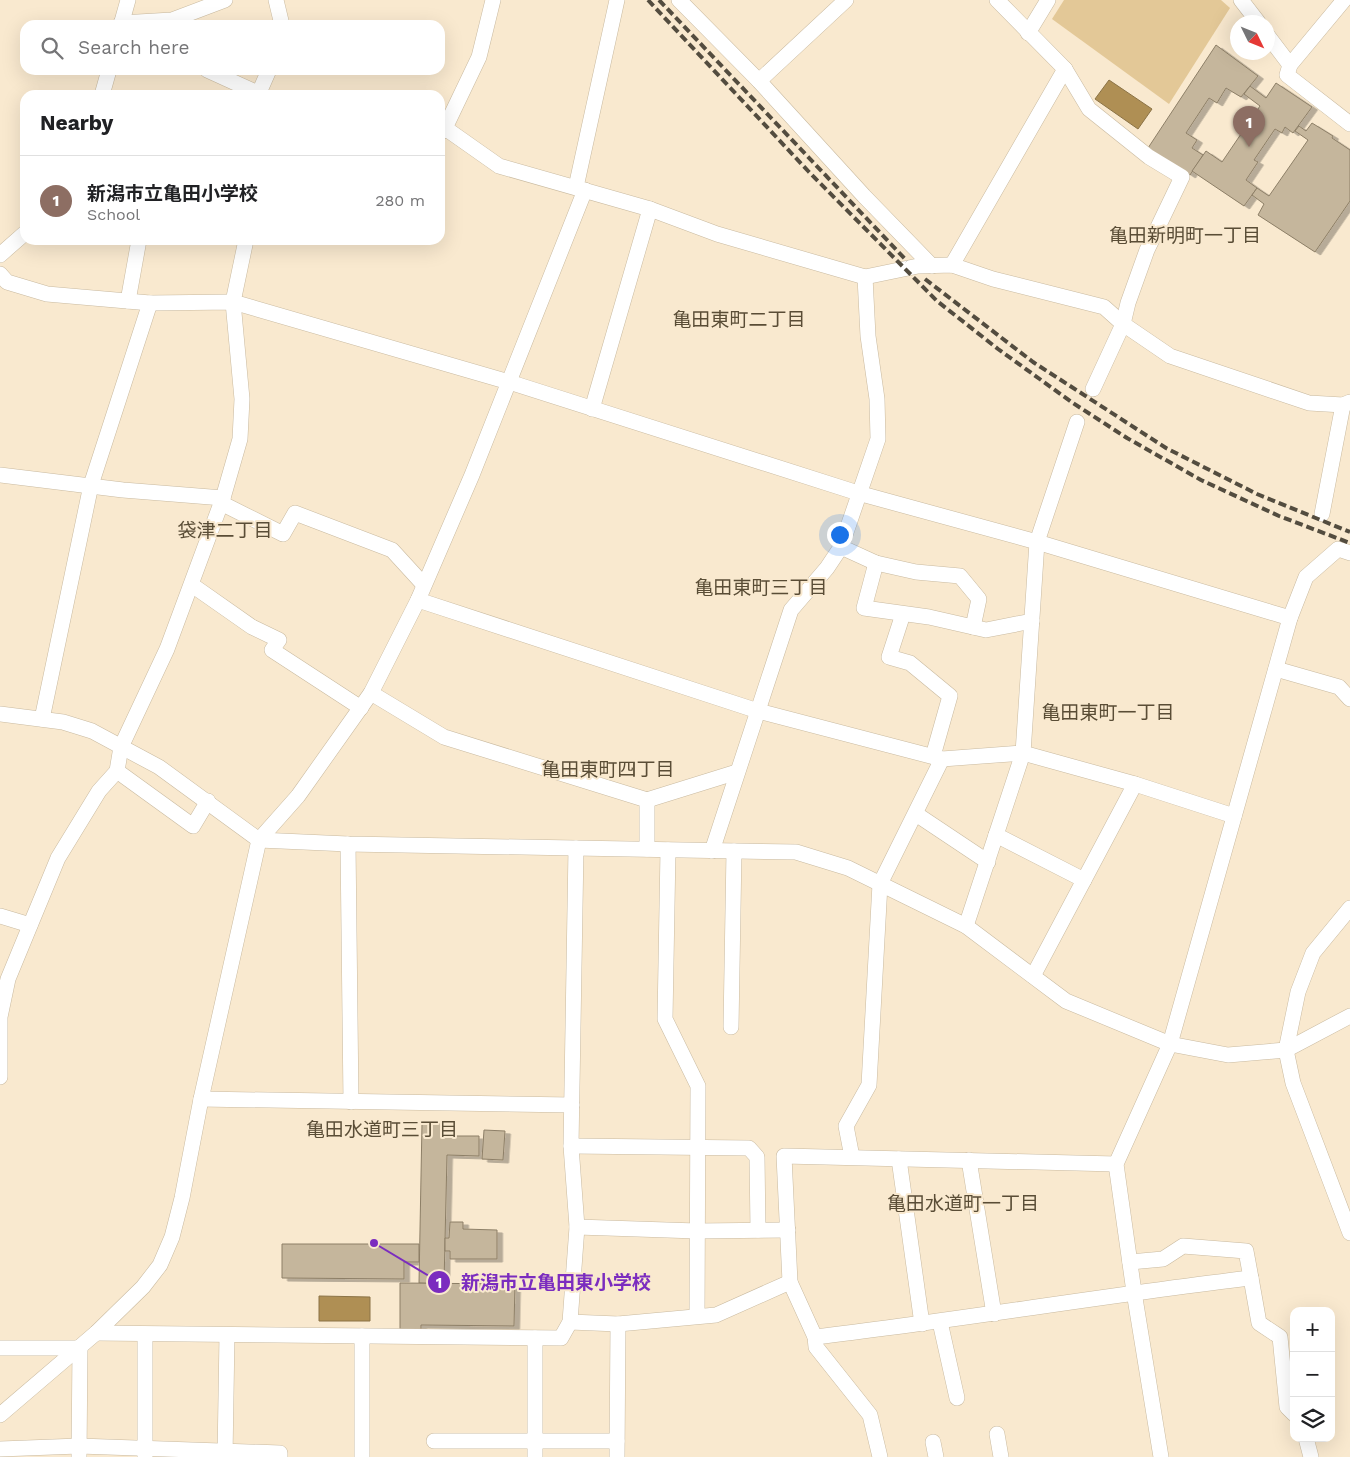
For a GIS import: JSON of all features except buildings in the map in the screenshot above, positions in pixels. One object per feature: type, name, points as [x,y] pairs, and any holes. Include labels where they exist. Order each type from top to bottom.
[{"type":"street","points":[[122,20],[128,0]]},
{"type":"street","points":[[172,20],[225,0]]},
{"type":"street","points":[[276,0],[281,20]]},
{"type":"street","points":[[445,124],[479,57],[493,0]]},
{"type":"street","points":[[0,1415],[96,1333],[144,1287],[160,1265],[172,1237],[182,1198],[201,1099],[259,840],[298,796],[372,694],[418,600],[472,475],[509,382],[581,188],[617,0]]},
{"type":"street","points":[[678,0],[759,81],[864,196],[932,266]]},
{"type":"street","points":[[759,81],[846,0]]},
{"type":"street","points":[[997,0],[1064,69],[1089,109],[1149,157],[1182,178],[1147,250],[1128,303],[1123,324],[1093,389]]},
{"type":"street","points":[[1028,33],[1048,0]]},
{"type":"street","points":[[1241,0],[1253,15]]},
{"type":"street","points":[[1344,0],[1290,65],[1287,76],[1350,124]]},
{"type":"street","points":[[1275,45],[1290,65]]},
{"type":"street","points":[[952,265],[1064,69]]},
{"type":"street","points":[[103,90],[108,75]]},
{"type":"street","points":[[218,75],[251,90]]},
{"type":"street","points":[[262,90],[267,75]]},
{"type":"street","points":[[445,132],[499,166],[581,188],[650,209],[717,234],[865,277],[918,266],[952,265],[1002,281],[1104,307],[1123,324],[1170,356],[1309,403],[1346,403],[1322,514]]},
{"type":"street","points":[[592,409],[650,209]]},
{"type":"street","points":[[0,255],[20,237]]},
{"type":"street","points":[[128,301],[138,245]]},
{"type":"street","points":[[0,1077],[0,1017],[3,992],[8,979],[58,858],[99,791],[117,771],[121,747],[167,650],[222,501],[240,439],[242,399],[233,302],[245,245]]},
{"type":"street","points":[[0,274],[7,282],[47,294],[150,303],[233,302],[509,382],[858,493],[1037,542],[1290,618]]},
{"type":"street","points":[[712,851],[791,610],[827,568],[841,547],[878,439],[877,399],[868,336],[865,277]]},
{"type":"street","points":[[42,719],[91,485],[150,303]]},
{"type":"street","points":[[966,926],[1023,753],[1037,542],[1078,422]]},
{"type":"street","points":[[0,475],[222,501],[283,534],[295,512],[392,550],[424,585]]},
{"type":"street","points":[[841,547],[876,563],[916,572],[960,576],[979,598],[973,627]]},
{"type":"street","points":[[1161,1457],[1134,1292],[1116,1164],[1170,1044],[1290,618],[1306,577],[1338,549],[1350,553]]},
{"type":"street","points":[[876,563],[864,608],[986,630],[1032,621]]},
{"type":"street","points":[[192,584],[252,627],[278,640],[272,650],[362,708]]},
{"type":"street","points":[[418,600],[758,711],[937,758],[1023,753],[1135,784],[1234,816]]},
{"type":"street","points":[[852,1158],[846,1126],[869,1085],[880,884],[916,814],[937,758],[950,696],[910,663],[889,657],[903,614]]},
{"type":"street","points":[[1276,668],[1339,687],[1350,699]]},
{"type":"street","points":[[372,694],[444,737],[647,800],[737,772]]},
{"type":"street","points":[[0,714],[63,722],[92,731],[159,767],[259,840],[348,844],[796,852],[848,868],[966,926],[1066,1001],[1170,1044],[1228,1055],[1286,1050],[1350,1016]]},
{"type":"street","points":[[117,771],[193,826],[208,801]]},
{"type":"street","points":[[1033,976],[1135,784]]},
{"type":"street","points":[[647,800],[647,849]]},
{"type":"street","points":[[916,814],[988,862]]},
{"type":"street","points":[[996,835],[1084,880]]},
{"type":"street","points":[[348,844],[351,1102]]},
{"type":"street","points":[[96,1333],[561,1338],[570,1322],[577,1227],[571,1146],[576,848]]},
{"type":"street","points":[[668,850],[665,1019],[698,1086],[697,1316]]},
{"type":"street","points":[[732,1027],[734,851]]},
{"type":"street","points":[[1350,908],[1313,953],[1298,992],[1286,1050],[1293,1083],[1350,1233]]},
{"type":"street","points":[[0,916],[30,925]]},
{"type":"street","points":[[201,1099],[572,1105]]},
{"type":"street","points":[[571,1146],[749,1148],[757,1157],[758,1230]]},
{"type":"street","points":[[880,1457],[870,1415],[816,1347],[815,1337],[790,1282],[784,1156],[1116,1164]]},
{"type":"street","points":[[899,1158],[922,1324]]},
{"type":"street","points":[[969,1160],[994,1314]]},
{"type":"street","points":[[577,1227],[697,1231],[788,1230]]},
{"type":"street","points":[[1130,1262],[1163,1259],[1183,1246],[1246,1251],[1259,1323],[1280,1337],[1287,1407],[1290,1410]]},
{"type":"street","points":[[815,1337],[940,1322],[1134,1292],[1251,1278]]},
{"type":"street","points":[[570,1322],[618,1324],[697,1316],[716,1316],[790,1282]]},
{"type":"street","points":[[940,1322],[957,1398]]},
{"type":"street","points":[[617,1457],[618,1324]]},
{"type":"street","points":[[145,1334],[145,1454]]},
{"type":"street","points":[[225,1455],[227,1335]]},
{"type":"street","points":[[362,1336],[362,1457]]},
{"type":"street","points":[[535,1338],[535,1457]]},
{"type":"street","points":[[0,1348],[80,1348]]},
{"type":"street","points":[[79,1452],[80,1348]]},
{"type":"street","points":[[997,1434],[1001,1457]]},
{"type":"street","points":[[434,1441],[617,1441]]},
{"type":"street","points":[[934,1442],[936,1457]]},
{"type":"street","points":[[1307,1442],[1311,1457]]},
{"type":"street","points":[[0,1449],[225,1455],[280,1452],[280,1457]]},
{"type":"shaded area","points":[[1064,0],[1221,0],[1230,8],[1169,104],[1052,19]]},
{"type":"shaded area","points":[[1109,80],[1152,109],[1138,129],[1095,99]]},
{"type":"shaded area","points":[[319,1296],[370,1297],[370,1321],[319,1321]]},
{"type":"railway","points":[[648,0],[809,172],[937,301],[998,349],[1073,403],[1127,438],[1201,480],[1279,516],[1350,543]]},
{"type":"railway","points":[[659,0],[907,261]]},
{"type":"railway","points":[[925,279],[1033,362],[1166,448],[1257,494],[1350,532]]},
{"type":"place","name":"新潟市立亀田小学校","points":[[1249,147]]},
{"type":"place","name":"新潟市立亀田東小学校","points":[[374,1243]]},
{"type":"district","name":"亀田新明町一丁目","points":[[1185,235]]},
{"type":"district","name":"亀田東町二丁目","points":[[739,319]]},
{"type":"district","name":"袋津二丁目","points":[[225,530]]},
{"type":"district","name":"亀田東町三丁目","points":[[761,587]]},
{"type":"district","name":"亀田東町一丁目","points":[[1108,712]]},
{"type":"district","name":"亀田東町四丁目","points":[[608,769]]},
{"type":"district","name":"亀田水道町三丁目","points":[[382,1129]]},
{"type":"district","name":"亀田水道町一丁目","points":[[963,1203]]}]
